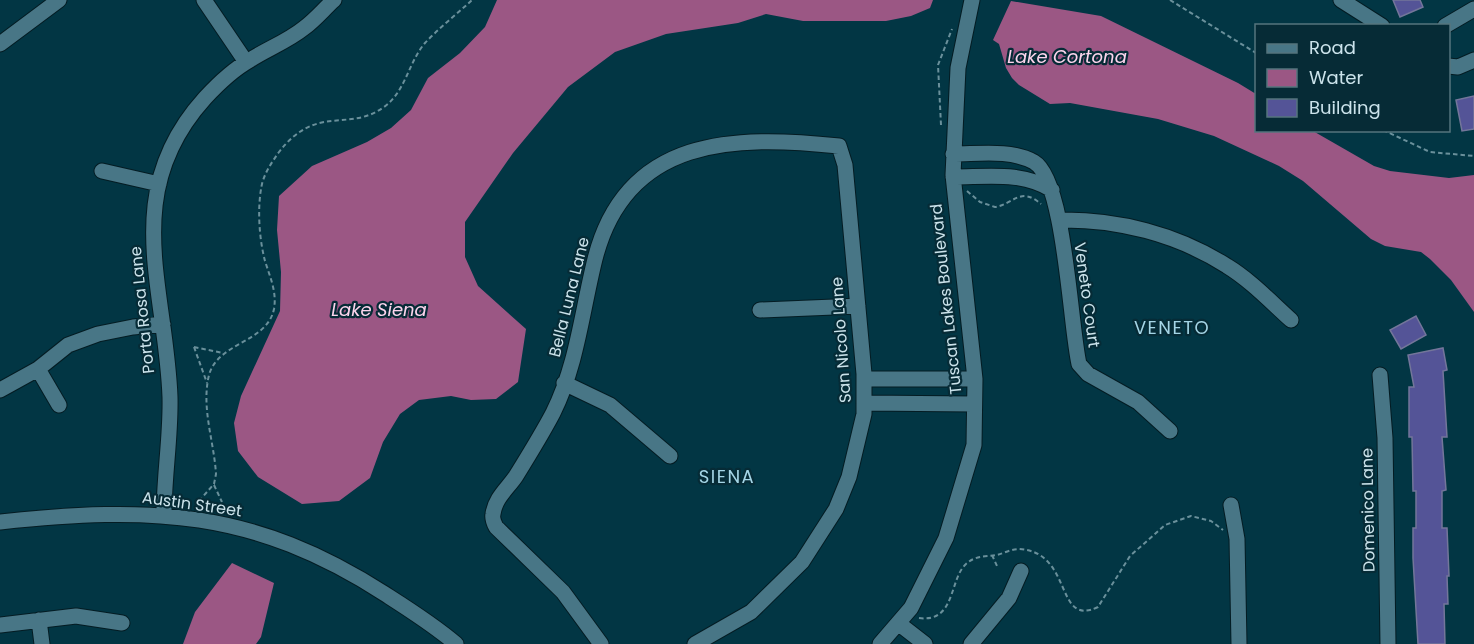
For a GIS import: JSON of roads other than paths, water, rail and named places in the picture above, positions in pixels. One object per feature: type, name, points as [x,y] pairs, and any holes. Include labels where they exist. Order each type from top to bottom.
[{"type":"street","points":[[0,44],[59,0]]},
{"type":"street","points":[[204,0],[246,62]]},
{"type":"street","name":"Porta Rosa Lane","points":[[164,515],[170,398],[163,324],[152,256],[152,221],[159,184],[180,130],[206,98],[246,62],[304,28],[334,0]]},
{"type":"street","name":"Tuscan Lakes Boulevard","points":[[880,644],[902,619],[946,538],[974,445],[975,379],[953,177],[958,68],[972,0]]},
{"type":"street","points":[[1341,0],[1379,24]]},
{"type":"street","points":[[1448,24],[1474,9]]},
{"type":"street","points":[[1450,66],[1458,67],[1471,62]]},
{"type":"street","name":"Bella Luna Lane","points":[[601,644],[563,592],[496,527],[492,515],[497,500],[515,478],[553,412],[572,362],[596,257],[604,234],[616,210],[633,188],[656,168],[698,149],[732,141],[839,146]]},
{"type":"street","name":"San Nicolo Lane","points":[[695,644],[751,612],[802,562],[820,537],[849,477],[858,448],[864,403],[864,379],[845,165],[839,146]]},
{"type":"street","name":"Veneto Court","points":[[953,154],[1005,153],[1024,157],[1043,170],[1052,190],[1059,220],[1079,364],[1088,374],[1138,402],[1170,431]]},
{"type":"street","points":[[102,171],[159,184]]},
{"type":"street","points":[[953,177],[1018,177],[1040,183],[1052,190]]},
{"type":"street","points":[[1059,220],[1094,220],[1132,226],[1196,250],[1226,265],[1291,320]]},
{"type":"street","points":[[760,310],[858,306]]},
{"type":"street","points":[[0,390],[38,369],[68,345],[133,327],[163,324]]},
{"type":"street","points":[[38,369],[59,405]]},
{"type":"street","name":"Domenico Lane","points":[[1380,375],[1385,438],[1388,644]]},
{"type":"street","points":[[864,379],[975,379]]},
{"type":"street","points":[[919,379],[919,403]]},
{"type":"street","points":[[564,383],[610,405],[670,456]]},
{"type":"street","points":[[864,403],[974,404]]},
{"type":"street","points":[[1231,505],[1237,539],[1239,644]]},
{"type":"street","name":"Austin Street","points":[[0,522],[122,513],[164,515],[226,523],[284,540],[363,580],[440,630],[456,644]]},
{"type":"street","points":[[971,644],[1009,598],[1021,571]]},
{"type":"street","points":[[0,625],[76,616],[122,623]]},
{"type":"street","points":[[902,619],[925,644]]},
{"type":"street","points":[[39,620],[42,644]]},
{"type":"water","name":"Lake Siena","points":[[497,0],[933,0],[930,8],[911,16],[886,21],[803,21],[766,14],[738,23],[666,34],[615,52],[568,87],[513,153],[465,222],[465,257],[478,286],[526,329],[518,382],[496,399],[471,400],[451,396],[419,400],[400,414],[383,442],[370,478],[339,501],[302,504],[258,477],[238,451],[234,423],[241,396],[280,311],[281,272],[277,230],[279,196],[312,166],[367,142],[391,128],[411,110],[428,78],[460,53],[485,27]]},
{"type":"water","name":"Lake Cortona","points":[[1011,1],[1101,16],[1255,93],[1255,132],[1315,132],[1374,166],[1390,171],[1449,178],[1474,175],[1474,312],[1451,280],[1421,252],[1385,246],[1371,239],[1303,181],[1279,166],[1214,136],[1158,119],[1070,103],[1050,104],[1019,85],[1012,78],[1006,68],[999,44],[993,40]]},
{"type":"water","points":[[232,563],[274,583],[261,637],[256,644],[183,644],[195,612]]},
{"type":"district","name":"VENETO","points":[[1172,327]]},
{"type":"district","name":"SIENA","points":[[727,476]]}]
